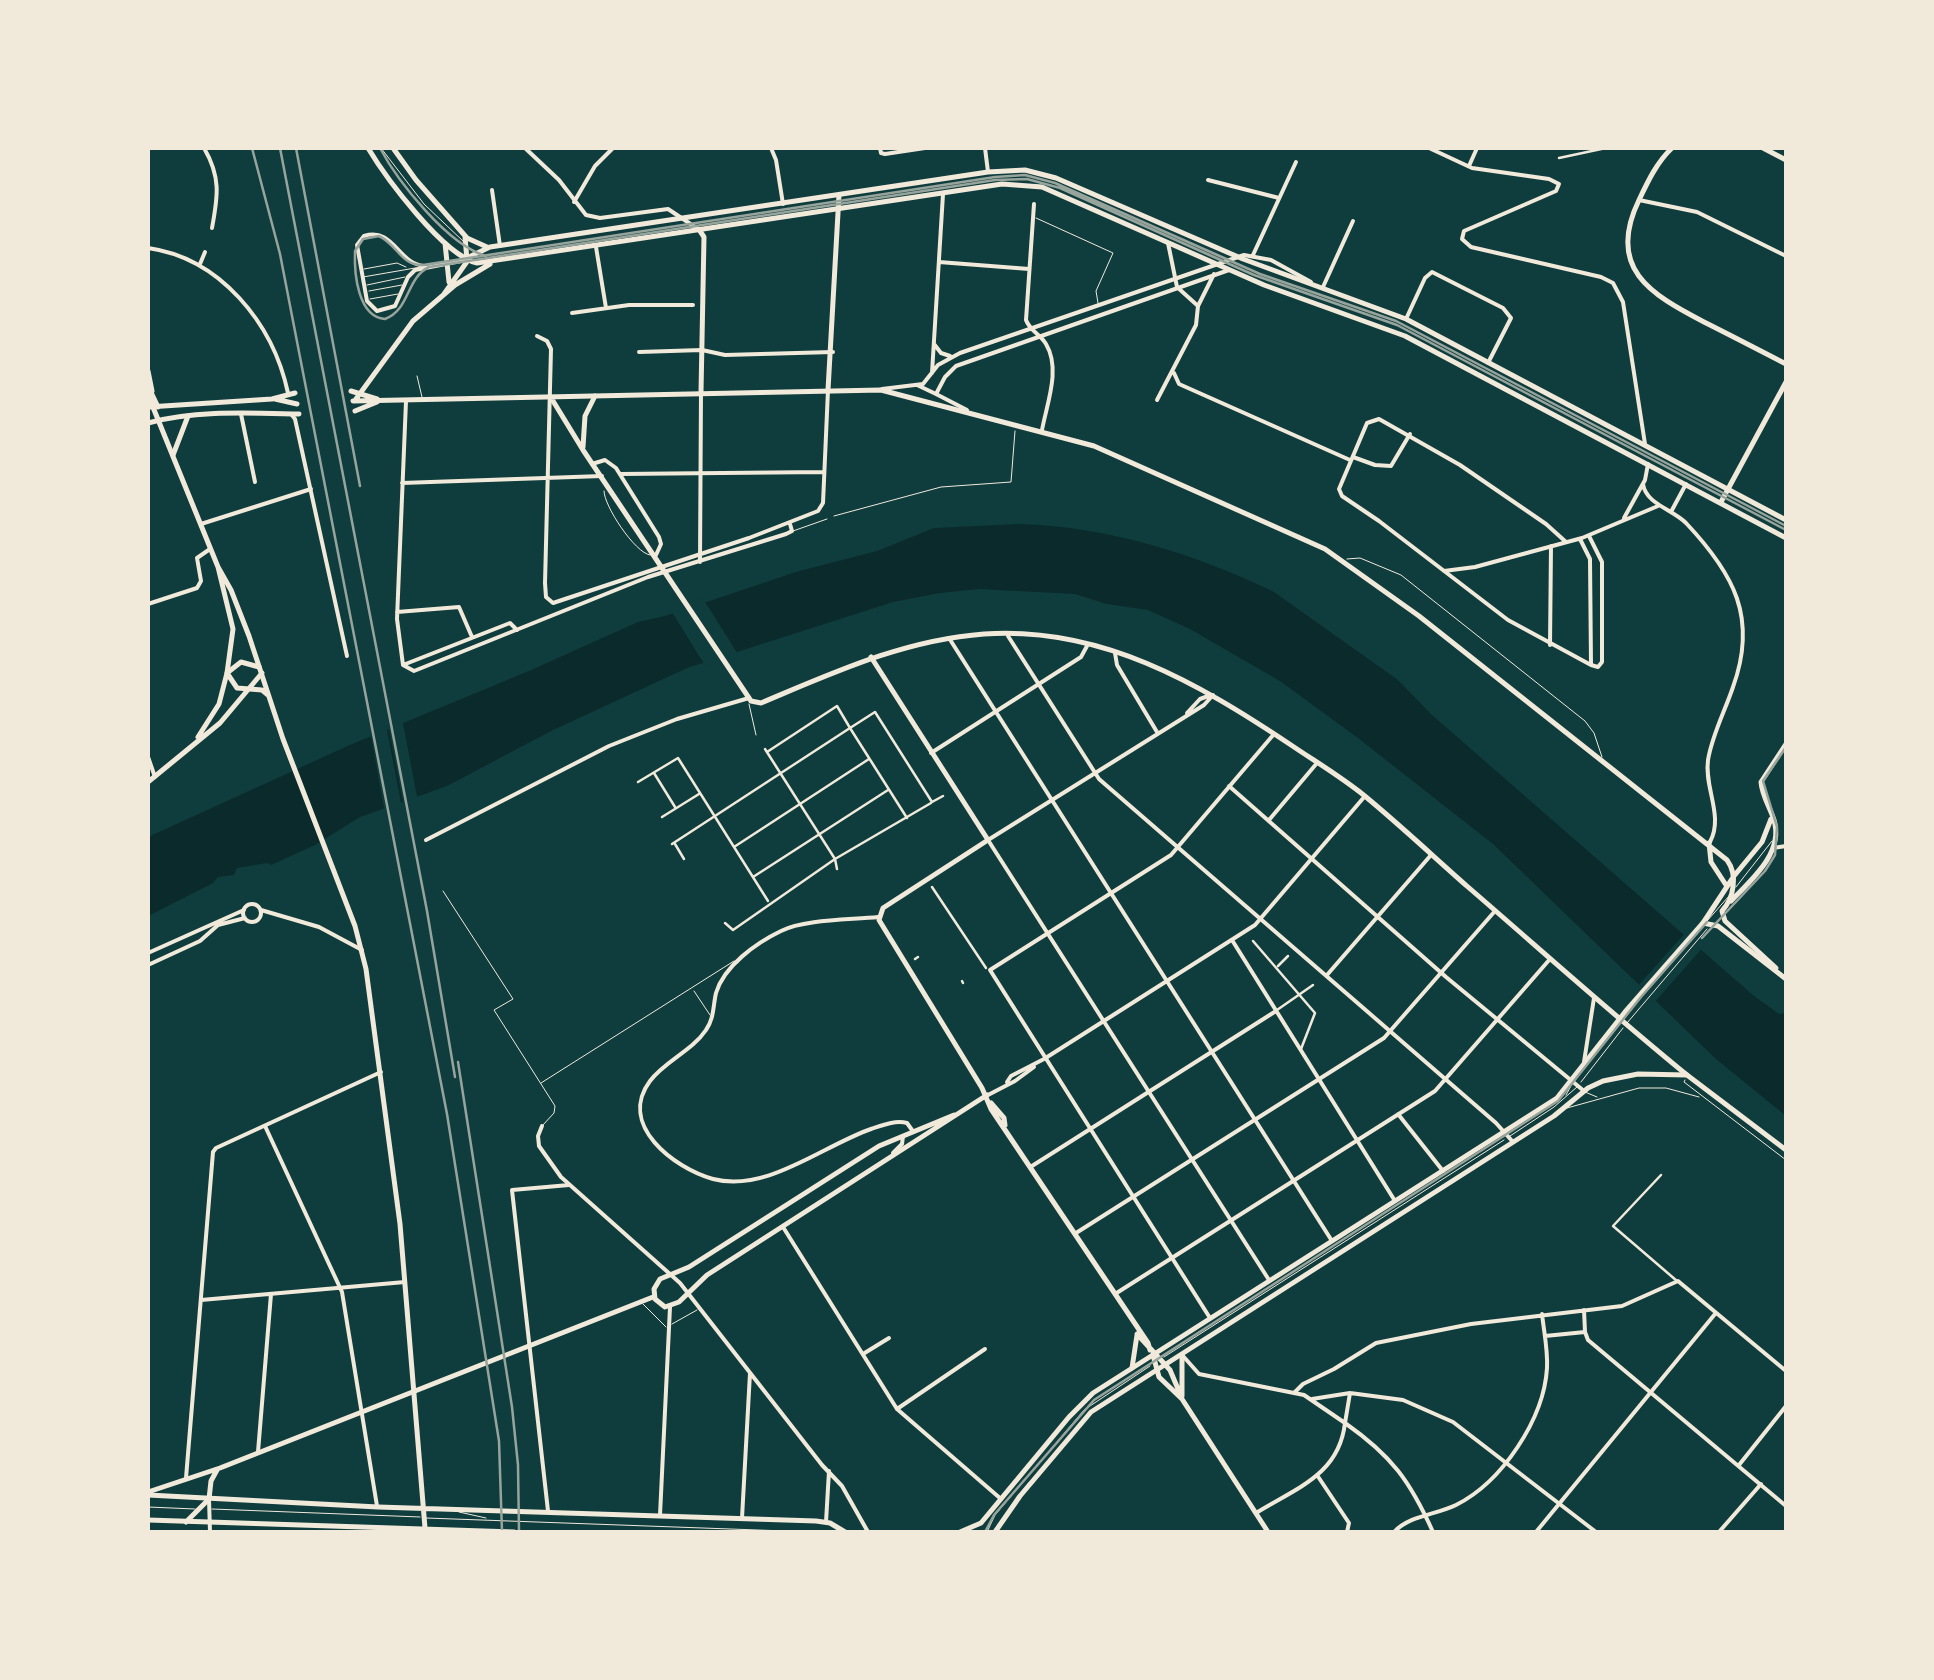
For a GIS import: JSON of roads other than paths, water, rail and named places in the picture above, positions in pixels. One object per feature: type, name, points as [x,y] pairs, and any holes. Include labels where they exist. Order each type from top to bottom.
[{"type":"main road","points":[[368,148],[398,192],[442,238],[468,260],[493,262],[1006,184],[1030,185],[1230,270],[1398,332],[1786,538]]},
{"type":"main road","points":[[393,148],[412,176],[464,234],[472,242],[490,247],[988,172],[1016,170],[1050,175],[1238,258],[1406,319],[1786,520]]},
{"type":"main road","points":[[1672,148],[1660,160],[1629,224],[1628,248],[1633,267],[1644,285],[1668,304],[1786,364]]},
{"type":"main road","points":[[1762,148],[1786,160]]},
{"type":"main road","points":[[828,390],[839,196]]},
{"type":"main road","points":[[700,230],[704,237],[702,392]]},
{"type":"main road","points":[[464,234],[468,260]]},
{"type":"main road","points":[[442,238],[449,280],[444,294]]},
{"type":"main road","points":[[444,294],[468,260],[490,247]]},
{"type":"main road","points":[[493,262],[444,294],[406,329],[353,401],[880,390],[1042,430],[1113,453],[1344,560],[1710,843],[1728,860],[1733,877]]},
{"type":"main road","points":[[148,371],[150,394]]},
{"type":"main road","points":[[369,380],[352,391],[380,400]]},
{"type":"main road","points":[[369,380],[371,390],[380,400]]},
{"type":"main road","points":[[1721,502],[1786,382]]},
{"type":"main road","points":[[148,386],[218,568],[234,596],[362,950],[381,1072],[405,1282],[425,1530]]},
{"type":"main road","points":[[153,406],[272,398],[292,393]]},
{"type":"main road","points":[[583,450],[586,413],[597,394]]},
{"type":"main road","points":[[550,396],[749,698],[761,703],[872,657],[948,638],[1006,634],[1089,643],[1159,667],[1212,695],[1365,796],[1594,998],[1621,1017],[1625,1025],[1786,1150]]},
{"type":"main road","points":[[272,398],[294,404],[274,412]]},
{"type":"main road","points":[[355,412],[380,400]]},
{"type":"main road","points":[[148,424],[188,416],[299,414]]},
{"type":"main road","points":[[172,455],[188,416]]},
{"type":"main road","points":[[1646,447],[1648,463]]},
{"type":"main road","points":[[194,743],[219,704],[232,630],[218,568]]},
{"type":"main road","points":[[872,657],[988,840],[882,908],[878,916],[991,1103],[1268,1532]]},
{"type":"main road","points":[[226,672],[241,662],[261,670]]},
{"type":"main road","points":[[148,782],[225,718],[261,670]]},
{"type":"main road","points":[[226,672],[237,688],[262,690],[270,697]]},
{"type":"main road","points":[[1786,744],[1760,782],[1776,833],[1773,848],[1760,869],[1722,911],[1725,921],[1786,978]]},
{"type":"main road","points":[[962,1532],[980,1525],[1081,1403],[1151,1352],[1210,1319],[1443,1171],[1572,1103],[1583,1069],[1630,1006],[1709,923],[1733,877],[1762,842],[1772,817]]},
{"type":"main road","points":[[1710,843],[1710,857],[1731,901]]},
{"type":"main road","points":[[1709,923],[1786,978]]},
{"type":"main road","points":[[995,1532],[1028,1486],[1092,1412],[1509,1137],[1564,1096],[1577,1088],[1628,1075],[1687,1075]]},
{"type":"main road","points":[[954,1114],[902,1135],[656,1283],[654,1297],[660,1305],[670,1306],[704,1278],[986,1095]]},
{"type":"main road","points":[[148,1494],[654,1297]]},
{"type":"main road","points":[[1132,1368],[1136,1330]]},
{"type":"main road","points":[[1182,1355],[1182,1399]]},
{"type":"main road","points":[[1159,1365],[1162,1382],[1182,1399]]},
{"type":"main road","points":[[186,1522],[209,1499],[211,1481],[220,1468]]},
{"type":"main road","points":[[148,1494],[378,1507],[826,1522],[846,1532]]},
{"type":"main road","points":[[148,1520],[514,1532]]},
{"type":"main road","points":[[825,1532],[826,1522]]},
{"type":"street","points":[[204,148],[219,186],[212,228]]},
{"type":"street","points":[[525,148],[559,180],[584,214],[595,217],[667,209],[700,230]]},
{"type":"street","points":[[574,202],[592,168],[613,148]]},
{"type":"street","points":[[771,148],[783,204]]},
{"type":"street","points":[[880,148],[885,154],[925,148]]},
{"type":"street","points":[[985,148],[988,172]]},
{"type":"street","points":[[1430,148],[1469,166],[1560,184],[1556,190],[1467,230],[1461,234],[1462,239],[1468,246],[1600,277],[1614,285],[1628,323],[1646,447]]},
{"type":"street","points":[[1469,166],[1477,148]]},
{"type":"street","points":[[1559,158],[1606,148]]},
{"type":"street","points":[[1254,254],[1296,162]]},
{"type":"street","points":[[1208,180],[1279,198]]},
{"type":"street","points":[[492,190],[500,246]]},
{"type":"street","points":[[932,373],[943,194]]},
{"type":"street","points":[[1639,200],[1698,212],[1786,256]]},
{"type":"street","points":[[1034,204],[1026,320],[1046,343],[1054,369],[1042,430]]},
{"type":"street","points":[[880,390],[925,383],[951,356],[1254,254],[1319,286],[1353,221]]},
{"type":"street","points":[[408,261],[409,272],[397,304],[387,310],[374,310],[367,300],[358,245],[369,234],[386,236],[408,261],[424,266]]},
{"type":"street","points":[[1168,243],[1176,287],[1198,306]]},
{"type":"street","points":[[596,247],[606,308]]},
{"type":"street","points":[[148,248],[179,254],[200,264],[236,295],[274,350],[292,393]]},
{"type":"street","points":[[200,264],[205,252]]},
{"type":"street","points":[[409,272],[468,260]]},
{"type":"street","points":[[940,262],[1029,269]]},
{"type":"street","points":[[914,400],[936,394],[956,366],[1230,270]]},
{"type":"street","points":[[1157,400],[1174,373],[1197,321],[1198,306],[1215,273]]},
{"type":"street","points":[[1406,319],[1430,273],[1437,273],[1510,314],[1488,362]]},
{"type":"street","points":[[572,314],[606,308],[693,305]]},
{"type":"street","points":[[537,336],[550,346],[545,582],[550,602],[564,602],[822,508],[828,390]]},
{"type":"street","points":[[934,344],[951,356],[956,366]]},
{"type":"street","points":[[639,352],[833,352]]},
{"type":"street","points":[[1174,373],[1179,384],[1375,466],[1391,466],[1410,434]]},
{"type":"street","points":[[915,384],[976,414]]},
{"type":"street","points":[[700,562],[702,392]]},
{"type":"street","points":[[403,665],[397,612],[406,400]]},
{"type":"street","points":[[241,414],[255,482]]},
{"type":"street","points":[[291,414],[348,656]]},
{"type":"street","points":[[1566,542],[1546,524],[1410,434],[1380,419],[1367,423],[1339,490],[1498,614],[1550,646],[1598,667],[1602,662],[1602,564],[1588,536]]},
{"type":"street","points":[[592,464],[607,460],[620,474],[659,536],[661,544],[656,556]]},
{"type":"street","points":[[1621,522],[1643,484],[1648,463]]},
{"type":"street","points":[[620,474],[824,472]]},
{"type":"street","points":[[402,483],[604,480]]},
{"type":"street","points":[[1672,510],[1686,483]]},
{"type":"street","points":[[1643,484],[1646,494],[1672,510],[1726,573],[1737,592],[1742,614],[1744,642],[1740,668],[1708,758],[1716,824],[1710,843]]},
{"type":"street","points":[[200,524],[311,490]]},
{"type":"street","points":[[1444,571],[1475,567],[1580,539],[1660,506]]},
{"type":"street","points":[[403,665],[414,671],[636,582],[792,531],[789,523]]},
{"type":"street","points":[[1580,539],[1590,562],[1591,665]]},
{"type":"street","points":[[1550,646],[1551,546]]},
{"type":"street","points":[[148,604],[196,588],[200,584],[197,558],[210,548]]},
{"type":"street","points":[[397,612],[459,607],[472,638]]},
{"type":"street","points":[[403,665],[510,623],[517,630]]},
{"type":"street","points":[[1006,634],[1094,772],[1509,1137]]},
{"type":"street","points":[[948,638],[1332,1241]]},
{"type":"street","points":[[931,753],[1081,657],[1089,643]]},
{"type":"street","points":[[1115,650],[1117,665],[1156,732]]},
{"type":"street","points":[[1212,695],[988,840],[1270,1281]]},
{"type":"street","points":[[426,840],[609,746],[676,718],[749,698]]},
{"type":"street","points":[[838,870],[820,834],[766,750],[837,706],[907,818]]},
{"type":"street","points":[[684,859],[673,843],[875,712],[932,802]]},
{"type":"street","points":[[988,969],[1176,848],[1274,734]]},
{"type":"street","points":[[148,757],[155,777]]},
{"type":"street","points":[[638,782],[678,758],[769,902]]},
{"type":"street","points":[[734,847],[870,758]]},
{"type":"street","points":[[1268,821],[1317,763]]},
{"type":"street","points":[[654,773],[676,809]]},
{"type":"street","points":[[1229,786],[1577,1088]]},
{"type":"street","points":[[752,877],[890,790]]},
{"type":"street","points":[[662,817],[700,793]]},
{"type":"street","points":[[725,923],[733,930],[763,912],[769,902],[942,796]]},
{"type":"street","points":[[986,1095],[1259,920],[1365,796]]},
{"type":"street","points":[[1773,848],[1786,846]]},
{"type":"street","points":[[1327,975],[1431,854]]},
{"type":"street","points":[[841,857],[845,864]]},
{"type":"street","points":[[932,887],[1210,1319]]},
{"type":"street","points":[[148,953],[254,904],[278,916],[320,926],[362,950]]},
{"type":"street","points":[[244,910],[245,918]]},
{"type":"street","points":[[260,910],[260,918]]},
{"type":"street","points":[[1076,1234],[1390,1031],[1495,910]]},
{"type":"street","points":[[148,966],[198,942],[222,922],[245,918],[252,922],[278,916]]},
{"type":"street","points":[[878,916],[790,928],[742,958],[721,982],[708,1028],[652,1078],[640,1108],[650,1138],[696,1172],[722,1180],[751,1180],[878,1127],[902,1121],[908,1122],[912,1130]]},
{"type":"street","points":[[954,933],[960,929]]},
{"type":"street","points":[[1232,940],[1395,1201]]},
{"type":"street","points":[[1253,941],[1315,1013],[1300,1051]]},
{"type":"street","points":[[1276,968],[1288,956]]},
{"type":"street","points":[[1115,1294],[1434,1091],[1550,959]]},
{"type":"street","points":[[1032,1166],[1313,986]]},
{"type":"street","points":[[1583,1069],[1594,998]]},
{"type":"street","points":[[186,1478],[213,1152],[381,1072]]},
{"type":"street","points":[[1398,1114],[1443,1171]]},
{"type":"street","points":[[265,1126],[340,1288],[378,1507]]},
{"type":"street","points":[[542,1126],[539,1146],[569,1185],[688,1294],[842,1486],[868,1532]]},
{"type":"street","points":[[888,1161],[902,1144],[902,1135]]},
{"type":"street","points":[[1661,1176],[1613,1226],[1786,1371]]},
{"type":"street","points":[[548,1511],[512,1190],[569,1185]]},
{"type":"street","points":[[783,1227],[897,1408],[1001,1499]]},
{"type":"street","points":[[1295,1392],[1376,1343],[1542,1314],[1626,1305],[1678,1281]]},
{"type":"street","points":[[201,1300],[405,1282]]},
{"type":"street","points":[[258,1452],[271,1294]]},
{"type":"street","points":[[660,1516],[670,1306]]},
{"type":"street","points":[[1584,1310],[1588,1340],[1786,1506]]},
{"type":"street","points":[[1394,1532],[1407,1522],[1472,1496],[1506,1460],[1540,1402],[1547,1368],[1542,1314]]},
{"type":"street","points":[[1536,1532],[1714,1314]]},
{"type":"street","points":[[1544,1336],[1586,1332]]},
{"type":"street","points":[[863,1354],[888,1338]]},
{"type":"street","points":[[897,1408],[984,1349]]},
{"type":"street","points":[[1182,1355],[1194,1371],[1204,1376],[1312,1398],[1392,1461],[1418,1496],[1433,1532]]},
{"type":"street","points":[[742,1518],[750,1374]]},
{"type":"street","points":[[1312,1398],[1350,1393],[1382,1395],[1419,1405],[1465,1430],[1596,1532]]},
{"type":"street","points":[[1256,1513],[1332,1464],[1340,1450],[1350,1393]]},
{"type":"street","points":[[1738,1466],[1786,1406]]},
{"type":"street","points":[[826,1522],[829,1472]]},
{"type":"street","points":[[1316,1475],[1349,1523],[1347,1532]]},
{"type":"street","points":[[1718,1532],[1761,1484]]},
{"type":"street","points":[[192,1498],[200,1509]]},
{"type":"street","points":[[209,1499],[210,1532]]},
{"type":"lane","points":[[381,148],[424,204],[479,254]]},
{"type":"lane","points":[[1033,217],[1112,254],[1096,291],[1099,304]]},
{"type":"lane","points":[[361,270],[397,263],[409,272]]},
{"type":"lane","points":[[362,278],[409,272]]},
{"type":"lane","points":[[365,288],[409,272]]},
{"type":"lane","points":[[365,288],[405,284]]},
{"type":"lane","points":[[367,300],[403,291]]},
{"type":"lane","points":[[417,376],[423,399]]},
{"type":"lane","points":[[834,516],[941,487],[1011,482],[1016,423]]},
{"type":"lane","points":[[604,480],[604,499],[637,550],[656,556]]},
{"type":"lane","points":[[792,531],[828,519]]},
{"type":"lane","points":[[1344,560],[1358,558],[1401,576],[1586,721],[1597,738],[1602,760]]},
{"type":"lane","points":[[749,698],[756,735]]},
{"type":"lane","points":[[1786,705],[1786,713]]},
{"type":"lane","points":[[1729,891],[1771,846],[1772,817]]},
{"type":"lane","points":[[443,891],[512,998],[494,1010],[556,1110],[542,1126]]},
{"type":"lane","points":[[1600,1098],[1577,1088],[1722,911]]},
{"type":"lane","points":[[540,1084],[742,958]]},
{"type":"lane","points":[[692,988],[712,1018]]},
{"type":"lane","points":[[1687,1075],[1684,1082],[1699,1097],[1786,1160]]},
{"type":"lane","points":[[1565,1108],[1648,1087],[1699,1097]]},
{"type":"lane","points":[[1132,1368],[1159,1365],[1509,1137]]},
{"type":"lane","points":[[641,1301],[660,1323],[668,1326],[699,1308]]},
{"type":"lane","points":[[987,1532],[996,1515],[1075,1420],[1096,1400],[1146,1368]]},
{"type":"lane","points":[[1092,1412],[1096,1400]]},
{"type":"lane","points":[[148,1507],[813,1532]]},
{"type":"lane","points":[[442,1508],[490,1519]]},
{"type":"water","points":[[1019,524],[1117,536],[1182,554],[1244,578],[1274,592],[1398,680],[1432,715],[1754,996],[1779,1014],[1786,1013],[1786,1116],[1716,1059],[1493,844],[1358,738],[1280,681],[1190,629],[1148,610],[1075,594],[979,589],[940,593],[893,602],[687,668],[551,731],[447,786],[360,817],[315,845],[271,865],[237,868],[234,875],[218,877],[148,916],[148,837],[350,745],[638,622],[877,551],[934,528]]},
{"type":"tram line","points":[[380,148],[411,194],[441,226],[471,250],[486,256]]},
{"type":"tram line","points":[[1786,526],[1396,321],[1260,274],[1055,183],[1025,175],[423,265],[409,262],[379,236],[363,239],[355,251],[355,271],[363,303],[385,319],[399,309],[416,278],[429,267],[995,180],[1027,179],[1060,188],[1254,275],[1397,325],[1786,530]]},
{"type":"tram line","points":[[1702,938],[1765,871],[1775,855],[1777,827],[1763,781],[1786,747]]},
{"type":"tram line","points":[[985,1532],[994,1515],[1094,1400],[1558,1101],[1707,922]]},
{"type":"railway","points":[[252,148],[280,254],[447,1114],[499,1441],[502,1532]]},
{"type":"railway","points":[[280,148],[427,911],[455,1077]]},
{"type":"railway","points":[[296,148],[360,486]]},
{"type":"railway","points":[[458,1062],[512,1407],[519,1532]]}]
